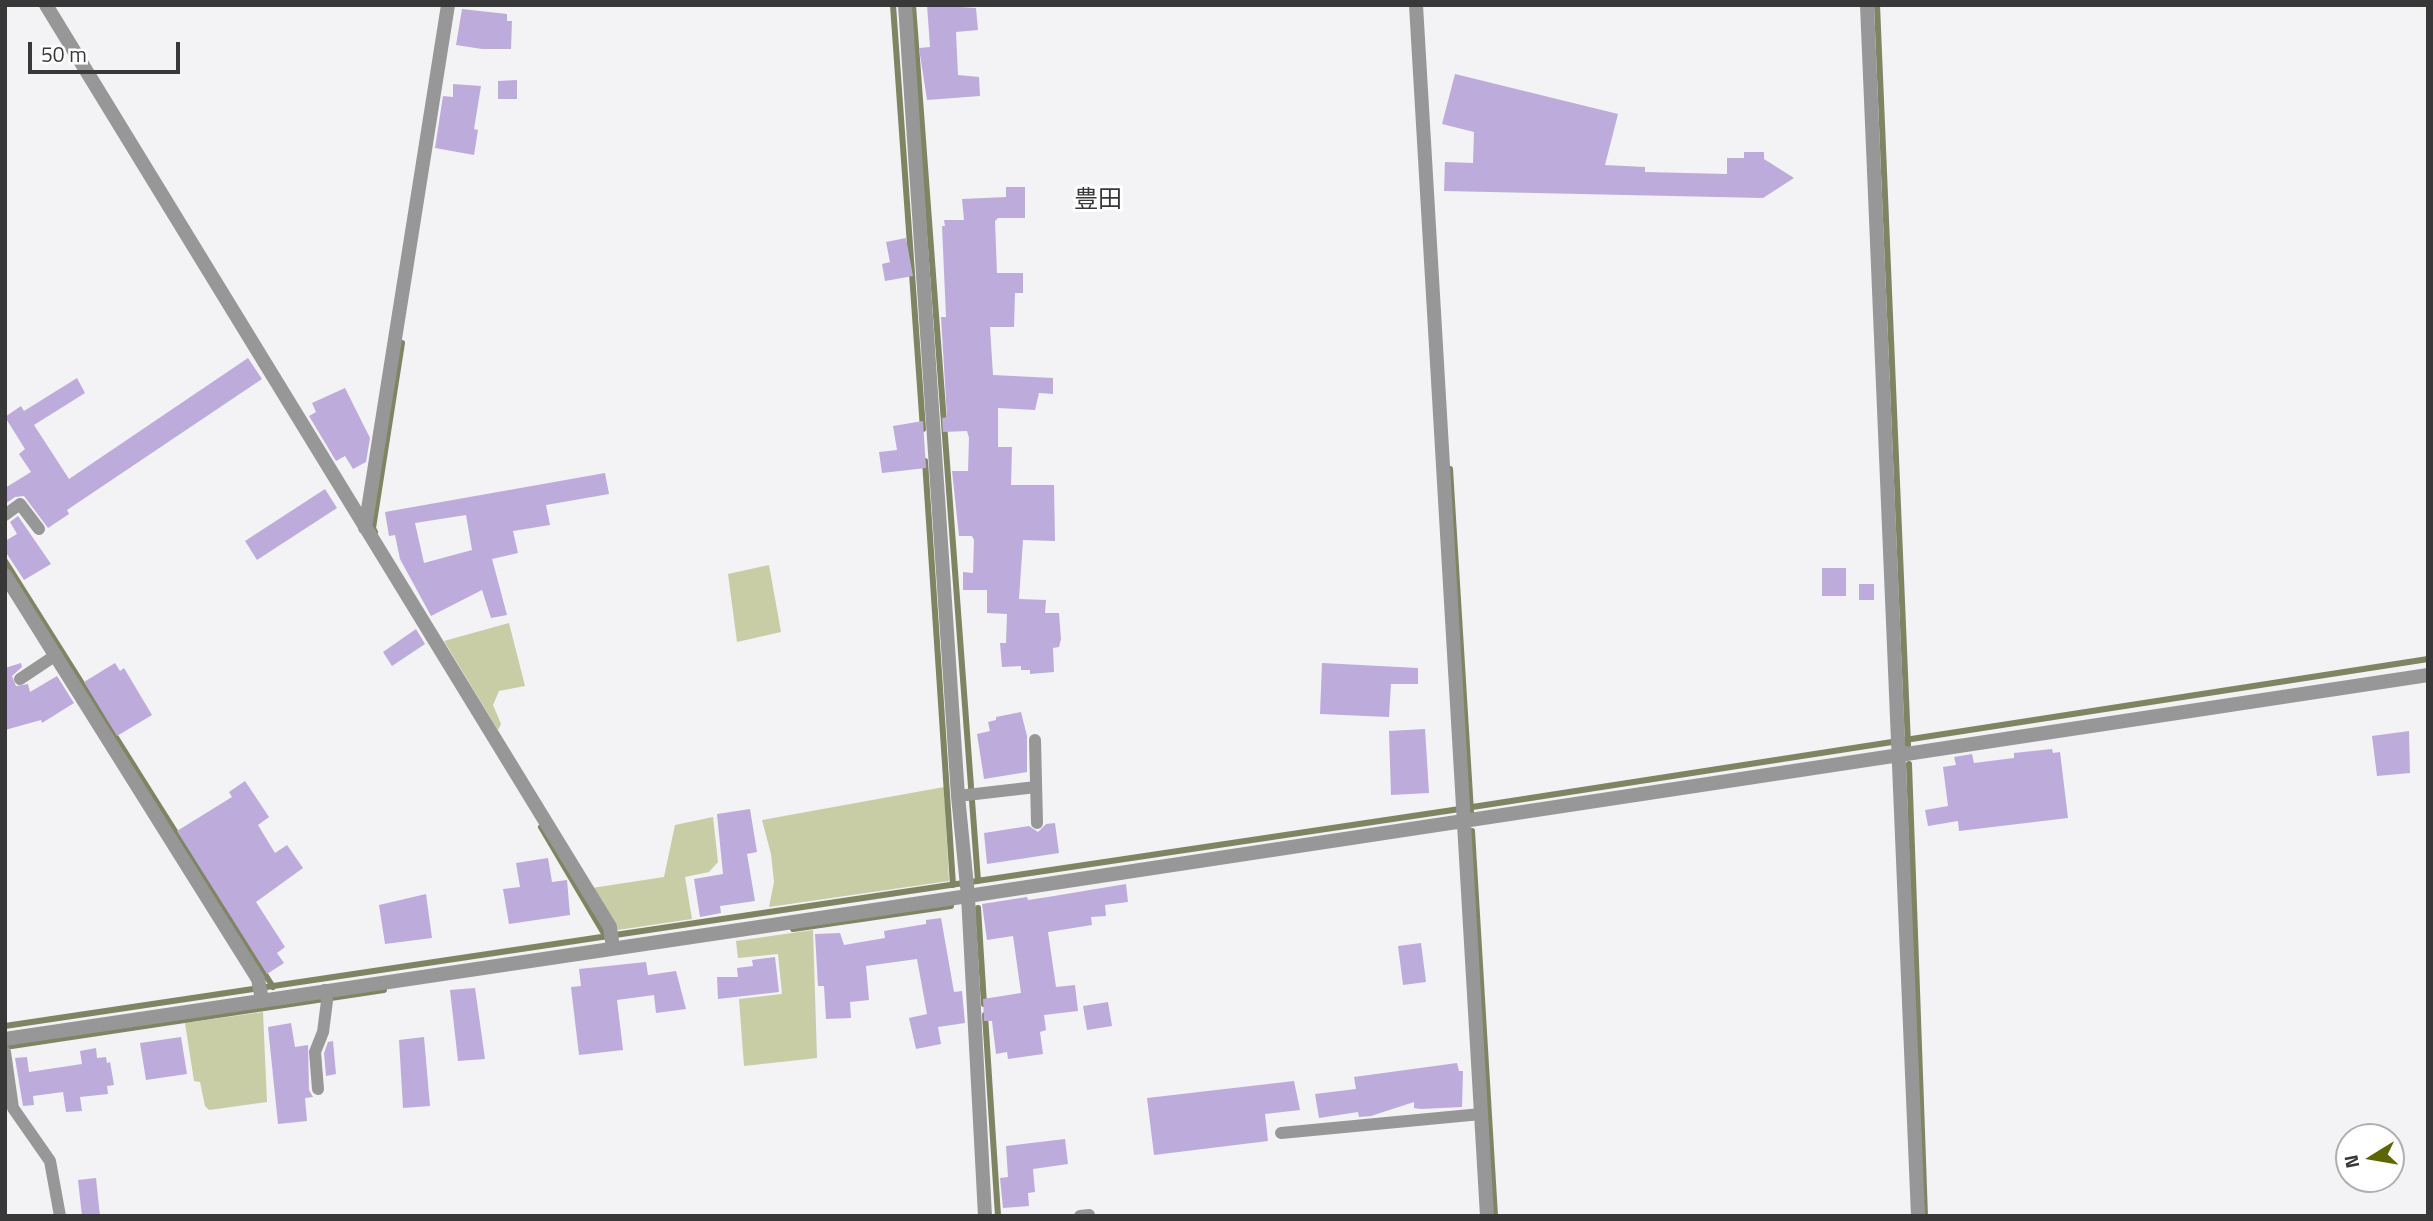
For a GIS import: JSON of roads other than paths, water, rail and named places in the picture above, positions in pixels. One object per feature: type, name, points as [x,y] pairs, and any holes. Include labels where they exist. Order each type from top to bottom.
[{"type":"street","points":[[46,5],[365,528],[612,941]]},
{"type":"street","points":[[365,528],[448,5]]},
{"type":"street","points":[[905,5],[967,795],[967,888],[985,1216]]},
{"type":"street","points":[[1416,5],[1487,1216]]},
{"type":"street","points":[[1867,5],[1918,1216]]},
{"type":"street","points":[[5,575],[261,992]]},
{"type":"street","points":[[5,1038],[261,992],[326,996],[612,941],[1464,813],[1899,744],[2428,675]]},
{"type":"lane","points":[[5,515],[20,504],[39,529]]},
{"type":"lane","points":[[20,679],[56,655]]},
{"type":"lane","points":[[1035,740],[1037,823]]},
{"type":"lane","points":[[967,795],[1036,787]]},
{"type":"lane","points":[[318,1089],[316,1052],[323,1032],[326,996]]},
{"type":"lane","points":[[5,1052],[13,1108],[50,1161],[60,1216]]},
{"type":"lane","points":[[1281,1133],[1481,1114]]},
{"type":"lane","points":[[1080,1216],[1089,1215]]},
{"type":"waterway","points":[[893,5],[923,429]]},
{"type":"waterway","points":[[913,5],[978,881]]},
{"type":"waterway","points":[[1877,5],[1908,745]]},
{"type":"waterway","points":[[375,532],[373,528],[402,343]]},
{"type":"waterway","points":[[925,461],[953,885]]},
{"type":"waterway","points":[[1450,469],[1471,812]]},
{"type":"waterway","points":[[5,561],[273,987]]},
{"type":"waterway","points":[[5,1026],[1453,810],[2428,659]]},
{"type":"waterway","points":[[1909,764],[1925,1216]]},
{"type":"waterway","points":[[541,827],[606,937]]},
{"type":"waterway","points":[[1472,831],[1495,1216]]},
{"type":"waterway","points":[[793,929],[951,906]]},
{"type":"waterway","points":[[978,908],[984,1004]]},
{"type":"waterway","points":[[5,1047],[384,990]]},
{"type":"waterway","points":[[985,1015],[998,1216]]},
{"type":"district","name":"豊田","points":[[1098,201]]}]
